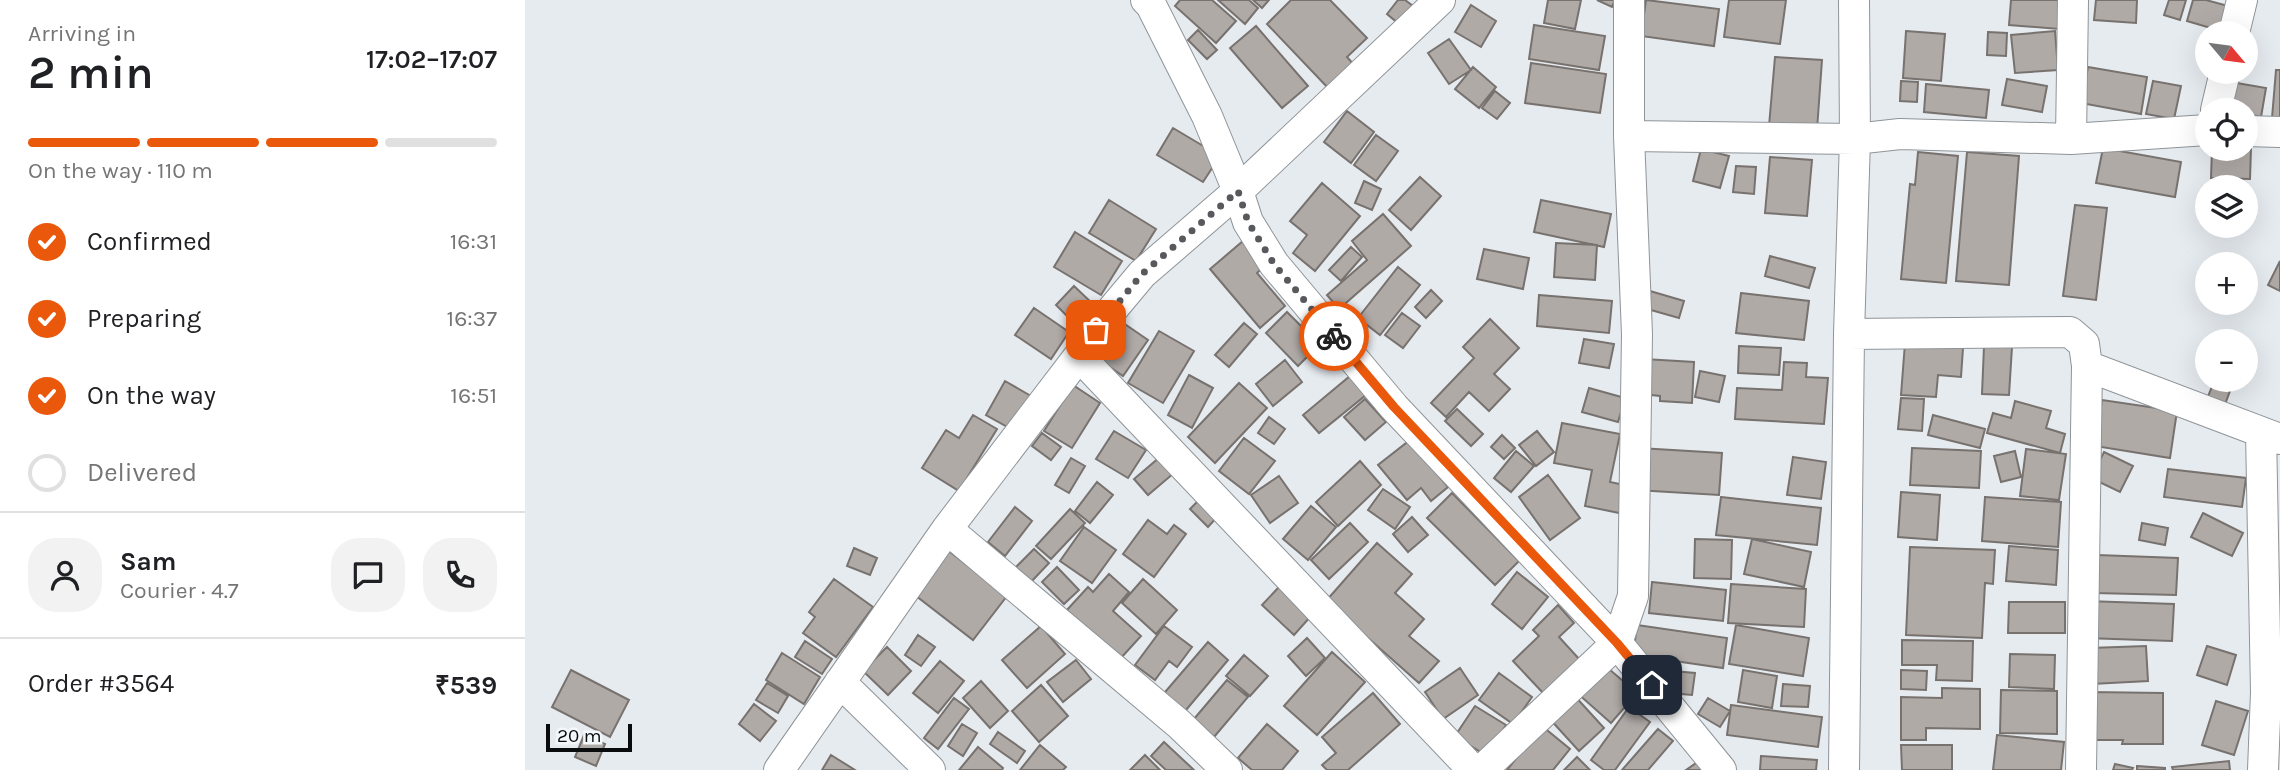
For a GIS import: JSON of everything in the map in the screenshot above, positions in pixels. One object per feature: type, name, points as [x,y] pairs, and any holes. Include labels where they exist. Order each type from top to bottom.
[{"type":"street","points":[[779,770],[947,530],[1096,330],[1142,274],[1238,191],[1440,0]]},
{"type":"street","points":[[1482,770],[1617,643],[1633,596],[1637,334],[1629,136],[1629,0]]},
{"type":"street","points":[[1844,770],[1849,334],[1855,139],[1854,0]]},
{"type":"street","points":[[2071,139],[2073,0]]},
{"type":"street","points":[[2237,21],[2242,0]]},
{"type":"street","points":[[1151,2],[1207,116],[1248,222],[1274,264],[1394,407],[1617,643],[1721,770]]},
{"type":"street","points":[[1629,136],[1855,139],[1900,134],[2071,139],[2195,131]]},
{"type":"street","points":[[2258,131],[2280,132]]},
{"type":"street","points":[[1849,334],[2070,332],[2086,355],[2271,435],[2263,770]]},
{"type":"street","points":[[2081,770],[2086,355]]},
{"type":"street","points":[[1079,356],[1473,770]]},
{"type":"street","points":[[947,530],[1179,724],[1227,770]]},
{"type":"street","points":[[839,682],[930,770]]},
{"type":"building","points":[[1180,0],[1212,0],[1236,21],[1216,43],[1175,6]]},
{"type":"building","points":[[1218,0],[1249,0],[1258,8],[1245,24]]},
{"type":"building","points":[[1253,0],[1269,0],[1262,8]]},
{"type":"building","points":[[1291,0],[1330,0],[1367,38],[1347,57],[1355,66],[1330,90],[1267,24]]},
{"type":"building","points":[[1398,0],[1405,0],[1413,6],[1399,24],[1387,14]]},
{"type":"building","points":[[1548,0],[1581,0],[1575,29],[1544,23]]},
{"type":"building","points":[[1597,0],[1615,0],[1612,7]]},
{"type":"building","points":[[1646,0],[1719,9],[1714,46],[1641,36]]},
{"type":"building","points":[[1729,0],[1786,0],[1780,44],[1724,37]]},
{"type":"building","points":[[2011,0],[2061,0],[2059,29],[2009,25]]},
{"type":"building","points":[[2096,0],[2137,0],[2136,23],[2094,20]]},
{"type":"building","points":[[2169,0],[2186,0],[2180,20],[2164,15]]},
{"type":"building","points":[[2193,0],[2206,0],[2228,6],[2224,21],[2195,21],[2195,23],[2187,21]]},
{"type":"building","points":[[1471,5],[1496,21],[1481,47],[1455,32]]},
{"type":"building","points":[[1534,25],[1605,36],[1599,70],[1529,59]]},
{"type":"building","points":[[1256,26],[1308,86],[1282,108],[1230,48]]},
{"type":"building","points":[[1198,30],[1217,50],[1207,59],[1188,40]]},
{"type":"building","points":[[1906,31],[1945,34],[1941,81],[1903,78]]},
{"type":"building","points":[[2055,31],[2058,70],[2015,73],[2011,35]]},
{"type":"building","points":[[1988,32],[2007,33],[2006,56],[1987,55]]},
{"type":"building","points":[[1449,39],[1471,70],[1449,84],[1428,53]]},
{"type":"building","points":[[1775,57],[1822,60],[1817,130],[1769,126]]},
{"type":"building","points":[[1531,63],[1606,74],[1600,113],[1525,103]]},
{"type":"building","points":[[1473,67],[1496,87],[1479,108],[1455,89]]},
{"type":"building","points":[[2088,67],[2147,77],[2141,114],[2081,103]]},
{"type":"building","points":[[2276,70],[2280,70],[2280,118],[2272,118]]},
{"type":"building","points":[[2007,79],[2047,86],[2042,112],[2002,105]]},
{"type":"building","points":[[1901,81],[1918,82],[1917,102],[1900,101]]},
{"type":"building","points":[[2153,81],[2181,86],[2174,119],[2146,114]]},
{"type":"building","points":[[1926,84],[1989,90],[1986,118],[1924,112]]},
{"type":"building","points":[[2231,84],[2266,88],[2261,117],[2258,116],[2258,98],[2229,98]]},
{"type":"building","points":[[1495,91],[1510,103],[1497,119],[1482,108]]},
{"type":"building","points":[[1347,111],[1374,132],[1351,163],[1324,142]]},
{"type":"building","points":[[1173,128],[1220,156],[1203,182],[1157,155]]},
{"type":"building","points":[[1376,135],[1398,151],[1376,181],[1354,165]]},
{"type":"building","points":[[2103,148],[2181,162],[2175,197],[2096,183]]},
{"type":"building","points":[[1701,149],[1729,156],[1720,188],[1693,181]]},
{"type":"building","points":[[1918,152],[1958,156],[1946,283],[1901,279],[1910,184],[1915,185]]},
{"type":"building","points":[[1967,152],[2019,156],[2009,285],[1956,281]]},
{"type":"building","points":[[1770,157],[1812,160],[1807,216],[1765,213]]},
{"type":"building","points":[[2212,161],[2251,161],[2250,175],[2211,175]]},
{"type":"building","points":[[1736,166],[1756,167],[1754,194],[1733,192]]},
{"type":"building","points":[[1420,177],[1441,196],[1411,230],[1389,210]]},
{"type":"building","points":[[1364,181],[1381,189],[1372,210],[1355,203]]},
{"type":"building","points":[[1322,183],[1360,216],[1315,271],[1293,253],[1307,235],[1290,221]]},
{"type":"building","points":[[1109,200],[1156,229],[1136,261],[1089,233]]},
{"type":"building","points":[[1541,200],[1611,214],[1604,247],[1534,232]]},
{"type":"building","points":[[2075,205],[2107,208],[2096,300],[2063,296]]},
{"type":"building","points":[[1383,214],[1411,246],[1339,309],[1327,295],[1367,260],[1352,241]]},
{"type":"building","points":[[1075,232],[1122,261],[1101,295],[1054,267]]},
{"type":"building","points":[[1243,241],[1264,266],[1257,273],[1285,306],[1260,328],[1210,269]]},
{"type":"building","points":[[1556,243],[1597,245],[1595,280],[1554,277]]},
{"type":"building","points":[[1351,247],[1362,257],[1341,281],[1329,270]]},
{"type":"building","points":[[1484,249],[1529,258],[1523,289],[1477,279]]},
{"type":"building","points":[[1770,256],[1815,268],[1809,288],[1765,276]]},
{"type":"building","points":[[2280,261],[2280,291],[2268,285]]},
{"type":"building","points":[[1398,267],[1420,285],[1380,335],[1358,318]]},
{"type":"building","points":[[1074,286],[1095,306],[1076,325],[1056,305]]},
{"type":"building","points":[[1431,290],[1442,301],[1426,318],[1415,307]]},
{"type":"building","points":[[1650,291],[1684,301],[1679,318],[1644,308]]},
{"type":"building","points":[[1741,293],[1809,301],[1804,340],[1736,333]]},
{"type":"building","points":[[1539,295],[1612,301],[1609,333],[1537,326]]},
{"type":"building","points":[[1034,308],[1069,332],[1051,359],[1015,335]]},
{"type":"building","points":[[1287,312],[1302,327],[1309,319],[1327,337],[1298,366],[1266,333]]},
{"type":"building","points":[[1402,313],[1420,326],[1403,348],[1385,335]]},
{"type":"building","points":[[1116,318],[1148,340],[1123,376],[1091,354]]},
{"type":"building","points":[[1490,319],[1519,348],[1494,374],[1510,389],[1489,411],[1469,392],[1446,417],[1431,403],[1474,358],[1463,347]]},
{"type":"building","points":[[1244,323],[1257,334],[1229,367],[1215,355]]},
{"type":"building","points":[[1159,331],[1194,351],[1163,403],[1128,383]]},
{"type":"building","points":[[1584,339],[1614,344],[1609,368],[1579,363]]},
{"type":"building","points":[[1905,343],[1963,348],[1961,377],[1938,375],[1936,397],[1901,395]]},
{"type":"building","points":[[1739,346],[1781,348],[1779,375],[1738,373]]},
{"type":"building","points":[[1984,346],[2012,347],[2009,395],[1982,394]]},
{"type":"building","points":[[1644,359],[1694,362],[1692,403],[1660,401],[1660,396],[1642,394]]},
{"type":"building","points":[[1285,360],[1302,382],[1273,406],[1256,384]]},
{"type":"building","points":[[1784,362],[1807,363],[1806,377],[1828,378],[1824,424],[1735,419],[1737,388],[1782,390]]},
{"type":"building","points":[[1700,371],[1725,376],[1719,402],[1695,397]]},
{"type":"building","points":[[1189,375],[1213,388],[1192,428],[1168,415]]},
{"type":"building","points":[[1350,376],[1366,395],[1319,433],[1303,415]]},
{"type":"building","points":[[1005,381],[1031,396],[1011,429],[986,415]]},
{"type":"building","points":[[1239,383],[1267,408],[1215,463],[1188,437]]},
{"type":"building","points":[[1073,385],[1100,403],[1072,448],[1044,431]]},
{"type":"building","points":[[1589,388],[1625,398],[1618,422],[1582,412]]},
{"type":"building","points":[[2210,392],[2230,392],[2224,407],[2207,399]]},
{"type":"building","points":[[1901,398],[1924,399],[1922,431],[1898,429]]},
{"type":"building","points":[[1365,399],[1386,422],[1365,440],[1344,417]]},
{"type":"building","points":[[2102,400],[2177,411],[2170,458],[2095,446]]},
{"type":"building","points":[[2015,401],[2051,411],[2046,428],[2065,434],[2060,453],[1987,433],[1993,413],[2011,418]]},
{"type":"building","points":[[1457,409],[1483,434],[1471,446],[1445,421]]},
{"type":"building","points":[[973,415],[997,429],[959,491],[922,468],[946,430],[959,438]]},
{"type":"building","points":[[1933,415],[1985,429],[1980,448],[1928,435]]},
{"type":"building","points":[[1269,417],[1285,429],[1274,444],[1258,433]]},
{"type":"building","points":[[1562,423],[1620,434],[1610,482],[1629,486],[1624,514],[1585,506],[1592,470],[1554,463]]},
{"type":"building","points":[[1114,431],[1146,450],[1128,478],[1096,459]]},
{"type":"building","points":[[1537,431],[1554,452],[1536,466],[1519,445]]},
{"type":"building","points":[[1042,433],[1061,447],[1051,460],[1032,446]]},
{"type":"building","points":[[1502,435],[1515,448],[1504,459],[1491,447]]},
{"type":"building","points":[[1244,438],[1275,461],[1249,494],[1219,471]]},
{"type":"building","points":[[1410,440],[1448,487],[1431,501],[1421,488],[1407,500],[1378,465]]},
{"type":"building","points":[[1639,448],[1722,453],[1719,495],[1636,490]]},
{"type":"building","points":[[1912,448],[1981,451],[1979,488],[1910,485]]},
{"type":"building","points":[[2026,449],[2066,454],[2059,500],[2020,496]]},
{"type":"building","points":[[1516,451],[1534,466],[1511,492],[1494,478]]},
{"type":"building","points":[[2015,451],[2021,477],[2001,482],[1994,456]]},
{"type":"building","points":[[2104,452],[2133,466],[2120,492],[2091,478]]},
{"type":"building","points":[[1160,457],[1174,473],[1148,495],[1134,479]]},
{"type":"building","points":[[1793,457],[1826,462],[1821,499],[1787,495]]},
{"type":"building","points":[[1071,458],[1085,466],[1069,493],[1055,485]]},
{"type":"building","points":[[1360,461],[1381,485],[1338,526],[1316,502]]},
{"type":"building","points":[[2168,469],[2246,478],[2242,507],[2164,497]]},
{"type":"building","points":[[1548,475],[1580,518],[1550,540],[1519,497]]},
{"type":"building","points":[[1279,476],[1298,503],[1270,523],[1251,495]]},
{"type":"building","points":[[1097,482],[1113,495],[1090,523],[1075,511]]},
{"type":"building","points":[[1383,489],[1410,507],[1395,529],[1368,510]]},
{"type":"building","points":[[1901,492],[1940,495],[1937,540],[1898,537]]},
{"type":"building","points":[[1452,493],[1519,561],[1495,585],[1427,518]]},
{"type":"building","points":[[1721,497],[1821,508],[1817,545],[1716,535]]},
{"type":"building","points":[[1985,497],[2061,502],[2058,547],[1982,541]]},
{"type":"building","points":[[1200,499],[1218,516],[1208,527],[1190,509]]},
{"type":"building","points":[[1311,506],[1336,527],[1308,560],[1283,539]]},
{"type":"building","points":[[1015,507],[1032,521],[1005,556],[988,542]]},
{"type":"building","points":[[1070,509],[1085,523],[1051,559],[1036,546]]},
{"type":"building","points":[[2203,513],[2243,533],[2232,556],[2191,537]]},
{"type":"building","points":[[1412,517],[1428,535],[1408,552],[1393,534]]},
{"type":"building","points":[[1148,520],[1167,534],[1174,525],[1186,534],[1154,577],[1123,554]]},
{"type":"building","points":[[1350,523],[1368,542],[1329,579],[1311,560]]},
{"type":"building","points":[[2142,523],[2168,528],[2165,545],[2139,540]]},
{"type":"building","points":[[1084,527],[1116,550],[1092,583],[1060,561]]},
{"type":"building","points":[[1695,539],[1732,540],[1731,579],[1694,578]]},
{"type":"building","points":[[1752,539],[1811,552],[1804,587],[1744,574]]},
{"type":"building","points":[[1377,543],[1412,574],[1395,593],[1424,619],[1409,636],[1439,661],[1419,683],[1326,601]]},
{"type":"building","points":[[2009,546],[2058,550],[2056,585],[2006,581]]},
{"type":"building","points":[[1910,547],[1995,550],[1993,584],[1985,583],[1982,638],[1906,635]]},
{"type":"building","points":[[854,548],[877,558],[870,575],[847,566]]},
{"type":"building","points":[[945,548],[1007,596],[973,640],[911,592]]},
{"type":"building","points":[[1034,549],[1049,563],[1030,583],[1014,569]]},
{"type":"building","points":[[2097,555],[2178,558],[2176,595],[2095,593]]},
{"type":"building","points":[[1057,567],[1079,590],[1064,604],[1042,582]]},
{"type":"building","points":[[1517,572],[1548,597],[1522,629],[1492,604]]},
{"type":"building","points":[[1109,574],[1129,592],[1113,611],[1141,636],[1120,659],[1066,611],[1088,587],[1093,592]]},
{"type":"building","points":[[834,579],[873,607],[836,657],[803,633],[815,617],[809,612]]},
{"type":"building","points":[[1143,579],[1177,610],[1156,634],[1122,603]]},
{"type":"building","points":[[1652,582],[1726,590],[1723,621],[1649,613]]},
{"type":"building","points":[[1731,584],[1806,589],[1804,627],[1728,623]]},
{"type":"building","points":[[1279,587],[1311,616],[1294,635],[1262,605]]},
{"type":"building","points":[[2086,601],[2174,604],[2172,641],[2085,638]]},
{"type":"building","points":[[2009,602],[2065,602],[2065,633],[2008,633]]},
{"type":"building","points":[[1558,605],[1574,623],[1559,637],[1580,660],[1544,694],[1513,661],[1539,636],[1533,630]]},
{"type":"building","points":[[1637,625],[1727,638],[1723,668],[1633,655]]},
{"type":"building","points":[[1736,625],[1809,638],[1803,676],[1729,664]]},
{"type":"building","points":[[1041,626],[1065,654],[1027,688],[1002,660]]},
{"type":"building","points":[[1164,626],[1192,647],[1177,667],[1169,661],[1155,680],[1135,665]]},
{"type":"building","points":[[918,635],[935,647],[921,666],[905,655]]},
{"type":"building","points":[[1307,638],[1325,658],[1306,676],[1288,656]]},
{"type":"building","points":[[1902,640],[1973,641],[1972,681],[1936,680],[1937,665],[1902,665]]},
{"type":"building","points":[[805,641],[832,659],[822,674],[795,657]]},
{"type":"building","points":[[1208,642],[1228,660],[1181,716],[1160,698]]},
{"type":"building","points":[[2146,646],[2148,681],[2092,684],[2090,648]]},
{"type":"building","points":[[2207,646],[2236,655],[2227,685],[2197,675]]},
{"type":"building","points":[[887,647],[911,671],[888,695],[863,671]]},
{"type":"building","points":[[1332,652],[1365,682],[1317,735],[1284,706]]},
{"type":"building","points":[[782,653],[820,677],[804,704],[766,680]]},
{"type":"building","points":[[2010,654],[2055,655],[2054,689],[2009,687]]},
{"type":"building","points":[[1244,655],[1268,676],[1250,696],[1226,676]]},
{"type":"building","points":[[1076,660],[1091,679],[1063,702],[1047,682]]},
{"type":"building","points":[[940,661],[964,681],[938,713],[913,693]]},
{"type":"building","points":[[1602,663],[1637,693],[1611,723],[1577,693]]},
{"type":"building","points":[[1460,668],[1478,695],[1443,719],[1425,692]]},
{"type":"building","points":[[571,670],[629,700],[610,737],[552,707]]},
{"type":"building","points":[[1743,670],[1777,676],[1772,708],[1738,702]]},
{"type":"building","points":[[1901,670],[1927,671],[1926,690],[1901,689]]},
{"type":"building","points":[[1672,671],[1695,673],[1692,695],[1670,693]]},
{"type":"building","points":[[1499,673],[1532,697],[1513,724],[1479,700]]},
{"type":"building","points":[[1227,680],[1248,697],[1214,737],[1194,719]]},
{"type":"building","points":[[981,681],[1008,711],[990,728],[963,698]]},
{"type":"building","points":[[767,683],[788,696],[778,713],[756,700]]},
{"type":"building","points":[[1783,684],[1810,686],[1808,707],[1781,706]]},
{"type":"building","points":[[1041,685],[1068,716],[1039,742],[1012,711]]},
{"type":"building","points":[[1942,688],[1980,689],[1980,729],[1926,728],[1926,740],[1901,740],[1901,697],[1942,698]]},
{"type":"building","points":[[2001,690],[2057,691],[2057,734],[2000,733]]},
{"type":"building","points":[[2089,692],[2163,693],[2163,744],[2122,744],[2123,740],[2088,740]]},
{"type":"building","points":[[1373,693],[1400,724],[1348,770],[1327,770],[1322,765],[1336,753],[1322,737]]},
{"type":"building","points":[[1572,693],[1604,728],[1579,751],[1547,716]]},
{"type":"building","points":[[954,698],[969,709],[938,749],[924,738]]},
{"type":"building","points":[[1708,698],[1730,711],[1720,727],[1698,714]]},
{"type":"building","points":[[2216,701],[2248,711],[2234,755],[2202,745]]},
{"type":"building","points":[[754,704],[776,721],[760,741],[739,724]]},
{"type":"building","points":[[1731,705],[1822,717],[1818,747],[1727,735]]},
{"type":"building","points":[[1475,706],[1506,725],[1487,756],[1455,736]]},
{"type":"building","points":[[1629,707],[1650,722],[1615,770],[1604,770],[1591,760]]},
{"type":"building","points":[[962,724],[977,733],[963,756],[948,746]]},
{"type":"building","points":[[1267,724],[1298,751],[1282,770],[1252,770],[1238,758]]},
{"type":"building","points":[[1542,726],[1570,749],[1553,770],[1507,770]]},
{"type":"building","points":[[1658,729],[1673,741],[1648,770],[1622,770]]},
{"type":"building","points":[[998,732],[1025,751],[1017,763],[990,744]]},
{"type":"building","points":[[584,735],[605,744],[596,766],[575,757]]},
{"type":"building","points":[[1997,735],[2064,742],[2061,770],[1993,770]]},
{"type":"building","points":[[1164,742],[1194,770],[1166,770],[1151,756]]},
{"type":"building","points":[[1040,745],[1066,767],[1063,770],[1020,770]]},
{"type":"building","points":[[1901,745],[1952,745],[1952,770],[1902,770]]},
{"type":"building","points":[[978,747],[1003,768],[1002,770],[959,770]]},
{"type":"building","points":[[831,755],[855,770],[822,770]]},
{"type":"building","points":[[1145,755],[1160,770],[1130,770]]},
{"type":"building","points":[[1761,756],[1817,760],[1816,770],[1760,770]]},
{"type":"building","points":[[1577,757],[1590,770],[1564,770]]},
{"type":"building","points":[[1699,761],[1705,770],[1686,770]]},
{"type":"building","points":[[2229,761],[2230,770],[2173,770],[2172,767]]},
{"type":"building","points":[[2115,764],[2133,768],[2113,770]]},
{"type":"building","points":[[2137,766],[2165,768],[2165,770],[2137,770]]},
{"type":"way so far","points":[[1096,330],[1142,274],[1238,191],[1248,222],[1274,264],[1334,336]]},
{"type":"route","points":[[1334,336],[1394,407],[1617,643],[1652,685]]}]
